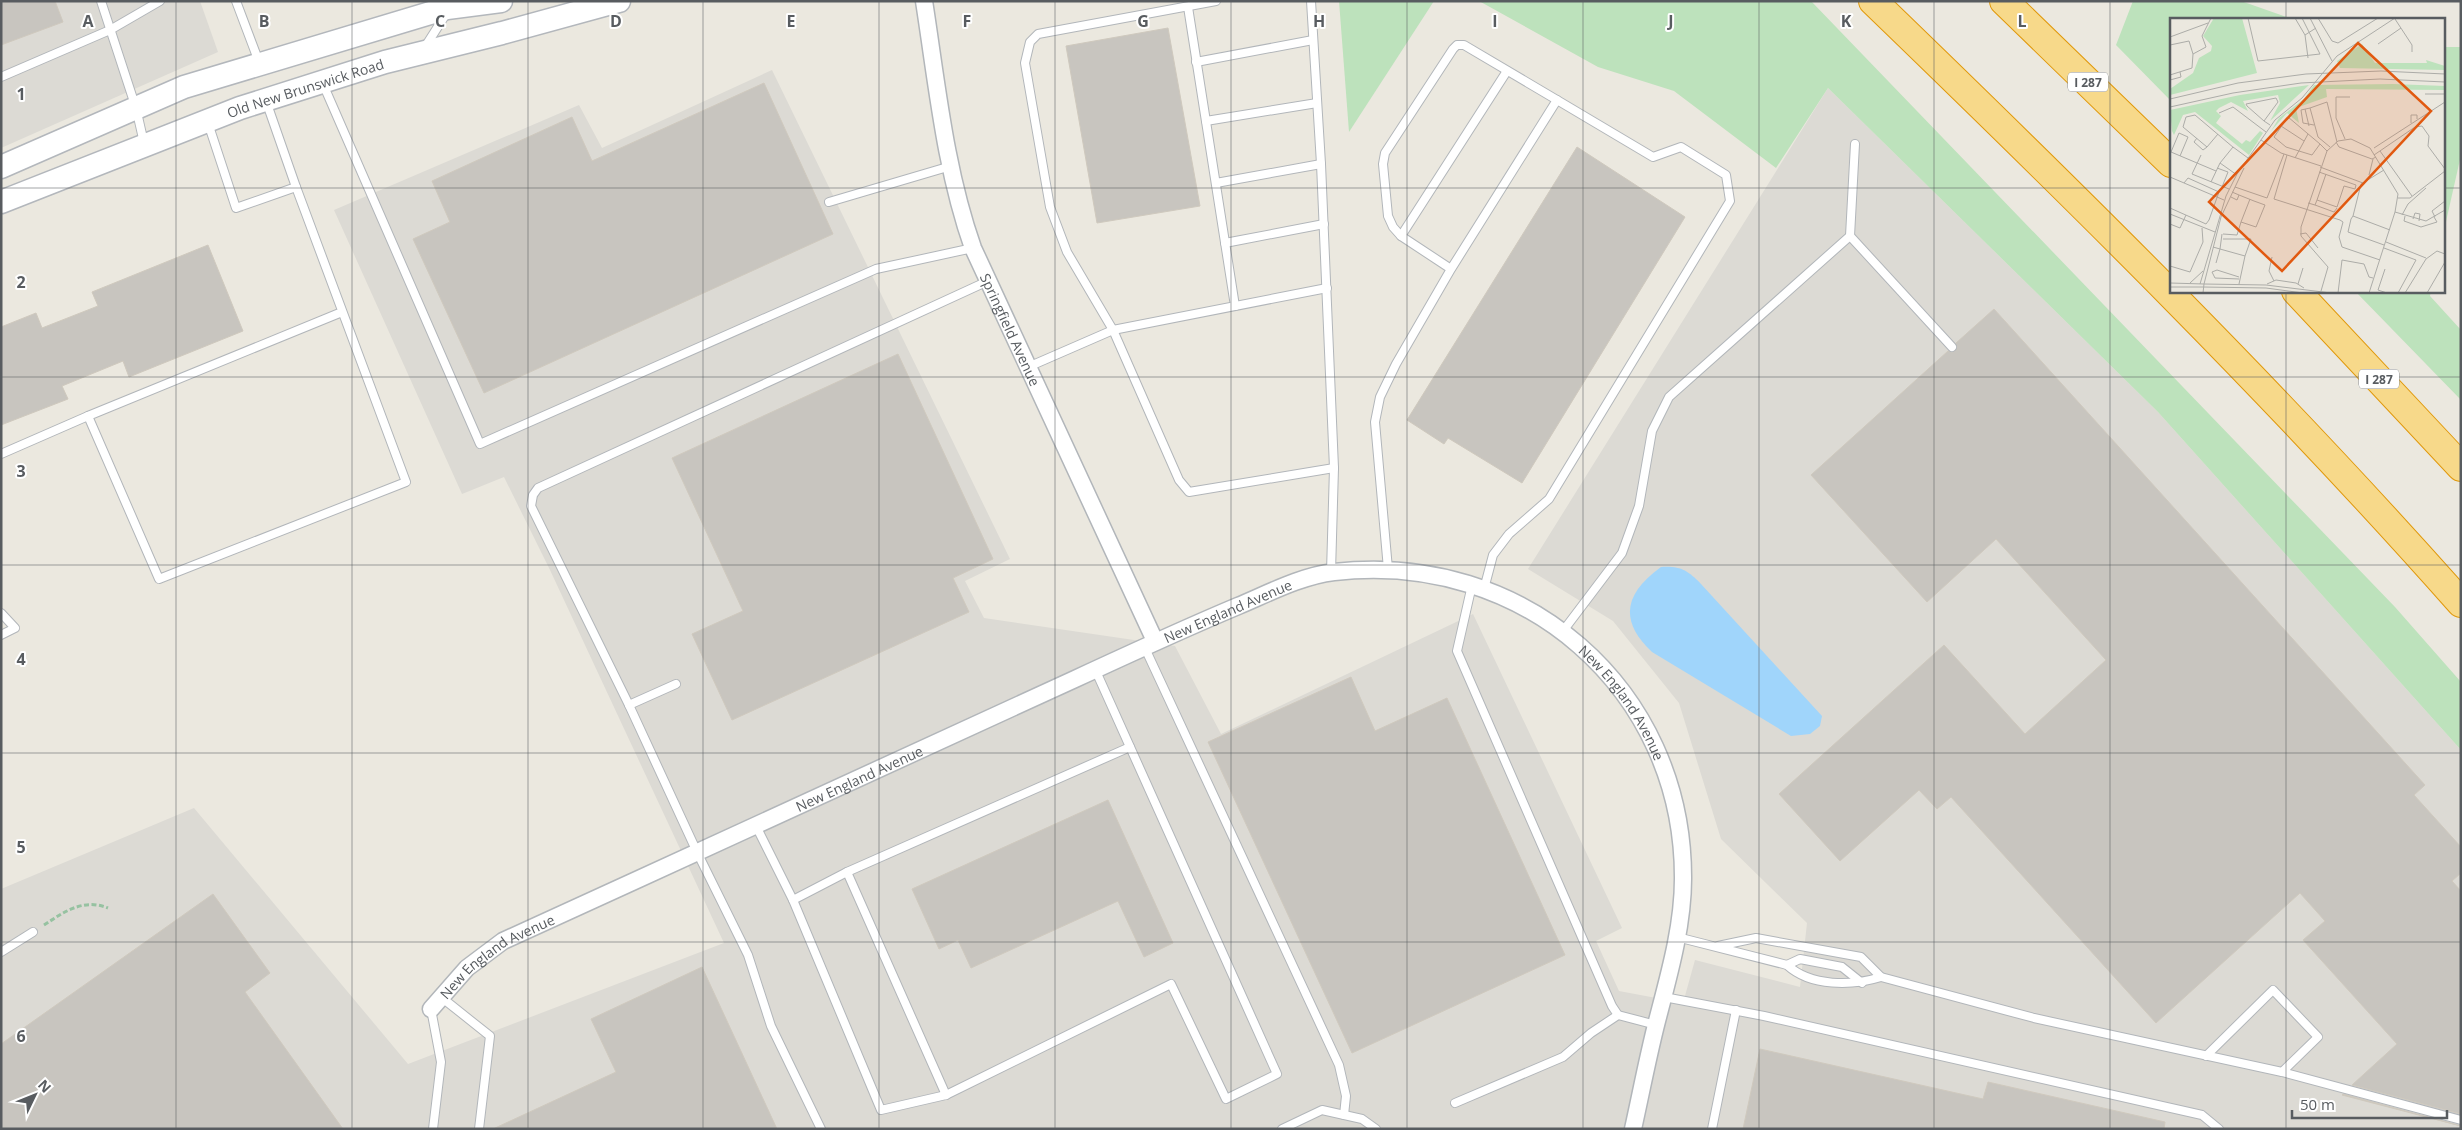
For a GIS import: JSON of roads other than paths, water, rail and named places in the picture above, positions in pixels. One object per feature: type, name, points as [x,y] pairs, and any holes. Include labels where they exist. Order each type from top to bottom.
[{"type":"highway","points":[[1873,1],[2123,244],[2322,450],[2461,603]]},
{"type":"highway","name":"I 287","points":[[2004,1],[2170,163]]},
{"type":"highway","name":"I 287","points":[[2297,292],[2461,467]]},
{"type":"main road","points":[[1,167],[184,87],[450,4],[501,1]]},
{"type":"main road","name":"Old New Brunswick Road","points":[[1,202],[207,121],[266,100],[421,53],[619,1]]},
{"type":"street","name":"Springfield Avenue","points":[[924,1],[960,212],[973,248],[1028,367],[1149,644]]},
{"type":"street","name":"New England Avenue","points":[[436,1003],[467,968],[503,941],[1149,644],[1299,580],[1331,572],[1388,569],[1419,571],[1478,587],[1517,602],[1563,631],[1583,647],[1613,678],[1640,716],[1653,740],[1668,782],[1680,831],[1683,883],[1677,937],[1633,1129]]},
{"type":"lane","points":[[101,1],[136,108],[145,146]]},
{"type":"lane","points":[[1,77],[110,30],[160,1]]},
{"type":"lane","points":[[236,1],[260,64]]},
{"type":"lane","points":[[1216,1],[1038,34],[1030,42],[1025,63],[1050,207],[1067,252],[1113,330],[1179,480],[1190,492],[1334,468]]},
{"type":"lane","points":[[1311,1],[1324,224],[1334,468],[1331,572]]},
{"type":"lane","points":[[421,53],[450,4]]},
{"type":"lane","points":[[1188,7],[1235,306]]},
{"type":"lane","points":[[1196,62],[1313,40]]},
{"type":"lane","points":[[1450,269],[1401,236],[1393,227],[1388,216],[1383,164],[1385,153],[1457,46],[1464,45],[1653,157],[1681,147],[1726,175],[1730,201],[1549,499],[1509,534],[1493,555],[1478,587],[1457,651],[1612,1006],[1618,1015],[1656,1024]]},
{"type":"lane","points":[[1401,236],[1507,71]]},
{"type":"lane","points":[[322,82],[480,444],[876,268],[973,248]]},
{"type":"lane","points":[[88,416],[159,579],[406,482],[296,187],[266,100]]},
{"type":"lane","points":[[1388,569],[1375,422],[1378,406],[1396,364],[1450,269],[1557,100]]},
{"type":"lane","points":[[1206,121],[1317,103]]},
{"type":"lane","points":[[207,121],[236,208],[296,187]]},
{"type":"lane","points":[[1563,631],[1622,553],[1639,506],[1652,431],[1669,397],[1850,236],[1855,144]]},
{"type":"lane","points":[[1216,182],[1321,164]]},
{"type":"lane","points":[[829,202],[951,166]]},
{"type":"lane","points":[[1225,243],[1324,224]]},
{"type":"lane","points":[[1850,236],[1952,347]]},
{"type":"lane","points":[[820,1129],[771,1026],[748,955],[697,852],[629,705],[531,506],[533,495],[538,488],[988,282]]},
{"type":"lane","points":[[1028,367],[1113,330],[1327,288]]},
{"type":"lane","points":[[1,454],[88,416],[342,312]]},
{"type":"lane","points":[[1,612],[15,628],[1,635]]},
{"type":"lane","points":[[1149,644],[1339,1065],[1346,1096],[1344,1115]]},
{"type":"lane","points":[[756,826],[793,900],[881,1110],[946,1095],[1170,984],[1226,1099],[1277,1074],[1095,669]]},
{"type":"lane","points":[[629,705],[676,684]]},
{"type":"lane","points":[[793,900],[847,872],[1130,747]]},
{"type":"lane","points":[[847,872],[946,1095]]},
{"type":"lane","points":[[1,952],[33,932]]},
{"type":"lane","points":[[1677,937],[1787,965],[1797,974],[1839,984],[1862,983],[1881,977]]},
{"type":"lane","points":[[1718,946],[1756,938],[1860,957],[1881,977],[2034,1018],[2282,1072],[2461,1120]]},
{"type":"lane","points":[[1787,965],[1800,959],[1842,967],[1862,983]]},
{"type":"lane","points":[[2206,1056],[2273,990],[2318,1037],[2282,1072]]},
{"type":"lane","points":[[1664,996],[1736,1010],[2202,1115],[2220,1129]]},
{"type":"lane","points":[[433,1129],[441,1062],[436,1003]]},
{"type":"lane","points":[[436,1003],[490,1036],[479,1129]]},
{"type":"lane","points":[[1712,1129],[1736,1010]]},
{"type":"lane","points":[[1455,1103],[1563,1057],[1591,1033],[1618,1015]]},
{"type":"lane","points":[[1282,1129],[1322,1110],[1362,1119],[1376,1129]]},
{"type":"water","points":[[1661,567],[1679,568],[1692,575],[1701,584],[1822,716],[1820,726],[1810,734],[1791,736],[1652,652],[1634,629],[1630,618],[1630,607],[1633,597],[1640,587]]}]
